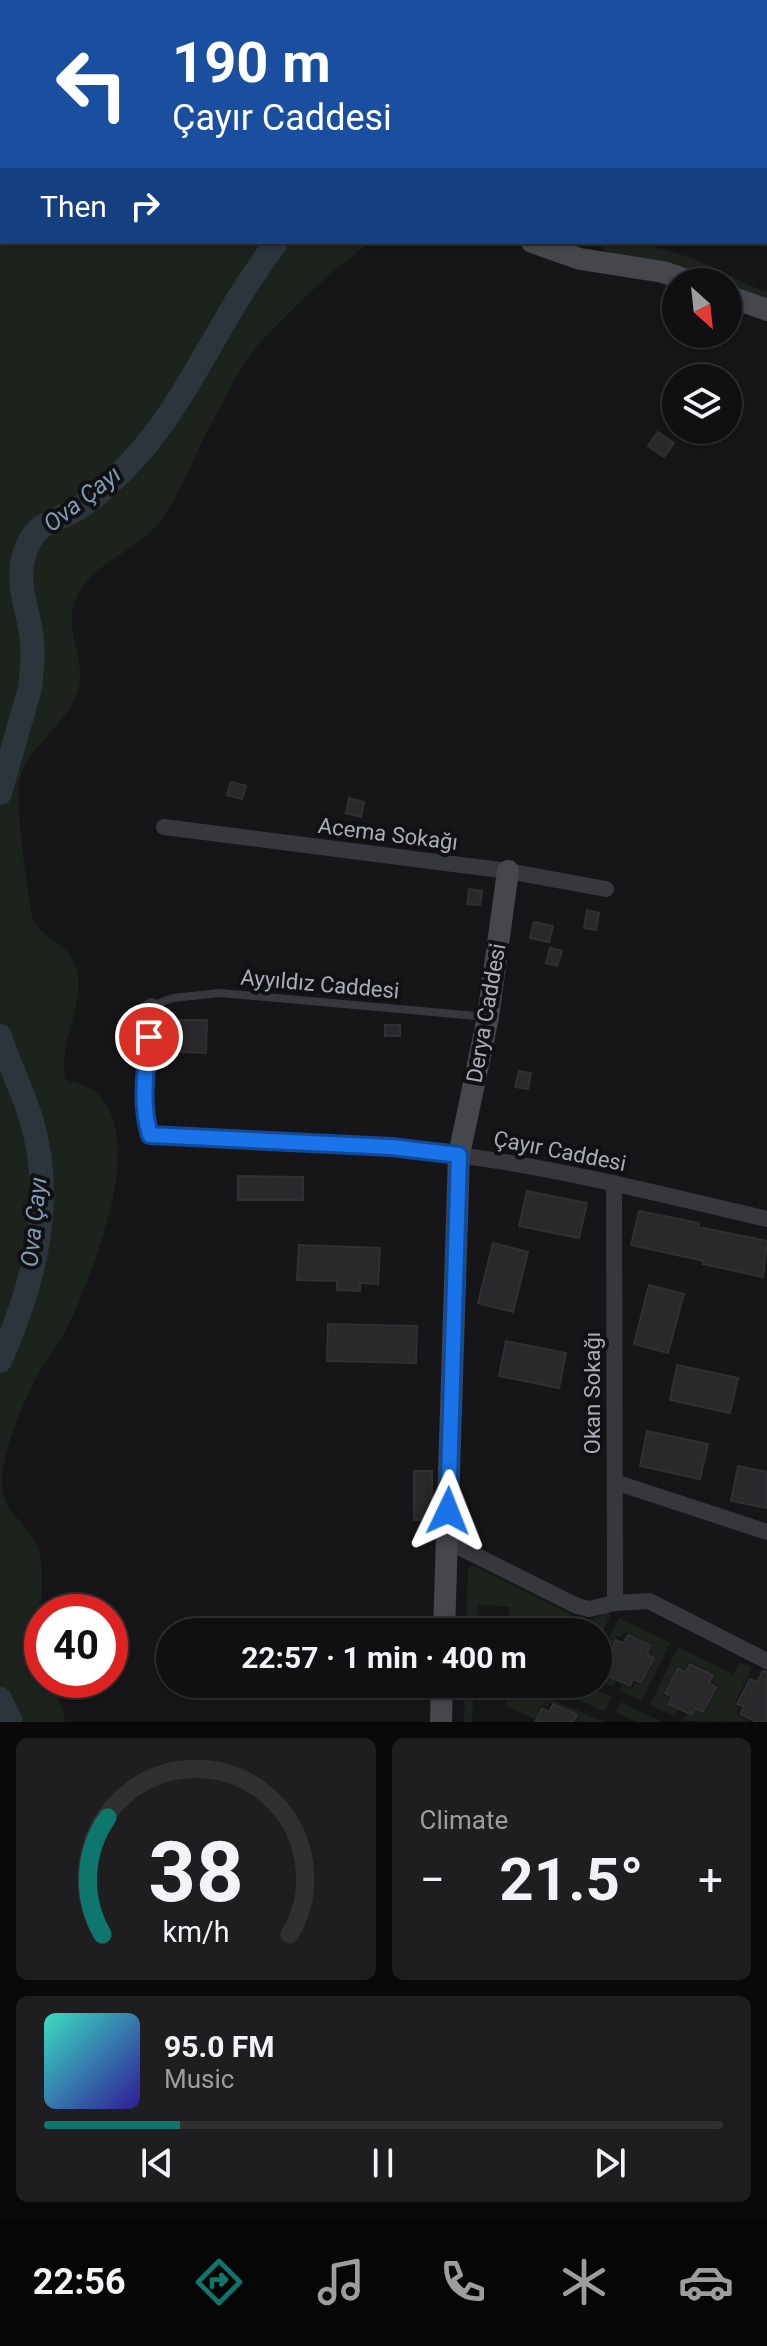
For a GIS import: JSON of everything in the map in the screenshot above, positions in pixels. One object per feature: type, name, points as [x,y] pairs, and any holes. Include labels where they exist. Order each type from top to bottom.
[{"type":"street","points":[[538,244],[580,259],[662,272]]},
{"type":"street","points":[[742,301],[767,310]]},
{"type":"street","name":"Acema Sokağı","points":[[164,827],[508,871],[606,889]]},
{"type":"street","name":"Derya Caddesi","points":[[444,1618],[459,1155],[488,1017],[508,871]]},
{"type":"street","name":"Çayır Caddesi","points":[[151,1006],[144,1098],[150,1135],[391,1147],[459,1155],[614,1183],[767,1219]]},
{"type":"street","name":"Okan Sokağı","points":[[614,1183],[615,1603]]},
{"type":"street","points":[[615,1482],[767,1532]]},
{"type":"street","points":[[447,1541],[577,1606],[589,1609],[615,1603],[649,1601],[767,1661]]},
{"type":"street","points":[[441,1722],[442,1698]]},
{"type":"lane","name":"Ayyıldız Caddesi","points":[[151,1006],[193,994],[220,993],[488,1017]]},
{"type":"shaded area","points":[[0,244],[266,244],[265,249],[276,262],[287,244],[368,244],[324,280],[258,345],[232,385],[180,488],[158,524],[102,567],[82,588],[72,611],[80,669],[77,693],[64,716],[28,759],[19,783],[22,844],[33,921],[64,948],[77,970],[77,998],[65,1055],[66,1080],[94,1091],[110,1111],[117,1138],[117,1169],[103,1237],[67,1329],[26,1398],[2,1474],[8,1506],[35,1541],[41,1561],[41,1594],[24,1594],[24,1698],[58,1698],[66,1722],[0,1722]]},
{"type":"shaded area","points":[[266,244],[287,244],[276,262],[272,261],[265,248]]},
{"type":"shaded area","points":[[605,244],[634,244],[672,252],[714,268],[662,270],[606,254],[602,247]]},
{"type":"shaded area","points":[[742,282],[767,291],[767,305],[742,296]]},
{"type":"shaded area","points":[[475,1567],[577,1618],[509,1618],[509,1607],[478,1605],[477,1618],[466,1618],[468,1570]]},
{"type":"shaded area","points":[[607,1612],[611,1614],[609,1618],[596,1618]]},
{"type":"shaded area","points":[[619,1618],[670,1643],[641,1701],[620,1690],[623,1685],[632,1689],[635,1683],[642,1685],[656,1657],[649,1654],[653,1646],[625,1632],[621,1637],[617,1636],[612,1645],[612,1632]]},
{"type":"shaded area","points":[[678,1647],[733,1674],[740,1662],[752,1668],[734,1705],[739,1708],[736,1714],[749,1722],[683,1721],[686,1714],[693,1717],[696,1710],[704,1714],[718,1685],[712,1682],[715,1674],[689,1661],[684,1669],[677,1666],[663,1694],[669,1698],[666,1704],[677,1710],[674,1716],[650,1705]]},
{"type":"shaded area","points":[[465,1698],[473,1698],[472,1722],[464,1722]]},
{"type":"shaded area","points":[[505,1698],[548,1698],[605,1722],[576,1721],[579,1715],[551,1702],[548,1707],[541,1705],[535,1719],[505,1706]]},
{"type":"shaded area","points":[[573,1698],[611,1698],[605,1711]]},
{"type":"shaded area","points":[[621,1702],[662,1722],[637,1722],[616,1712]]},
{"type":"building","points":[[658,432],[662,435],[662,444],[673,444],[664,457],[648,446]]},
{"type":"building","points":[[231,782],[246,786],[242,799],[227,795]]},
{"type":"building","points":[[349,798],[364,802],[361,817],[346,813]]},
{"type":"building","points":[[469,889],[482,891],[480,905],[467,904]]},
{"type":"building","points":[[587,910],[599,913],[596,930],[584,928]]},
{"type":"building","points":[[534,922],[553,926],[549,942],[530,938]]},
{"type":"building","points":[[550,948],[562,951],[557,966],[546,963]]},
{"type":"building","points":[[180,1020],[207,1020],[206,1053],[180,1052]]},
{"type":"building","points":[[385,1025],[400,1025],[400,1036],[385,1036]]},
{"type":"building","points":[[519,1071],[531,1073],[528,1089],[515,1087]]},
{"type":"building","points":[[238,1176],[303,1177],[303,1200],[238,1200]]},
{"type":"building","points":[[527,1191],[587,1203],[579,1238],[519,1226]]},
{"type":"building","points":[[639,1211],[767,1241],[763,1277],[631,1245]]},
{"type":"building","points":[[493,1243],[528,1252],[513,1312],[478,1303]]},
{"type":"building","points":[[299,1245],[380,1248],[378,1284],[360,1283],[360,1291],[337,1290],[337,1281],[297,1280]]},
{"type":"building","points":[[649,1285],[684,1294],[668,1353],[634,1344]]},
{"type":"building","points":[[328,1324],[417,1326],[416,1363],[327,1361]]},
{"type":"building","points":[[506,1341],[566,1353],[559,1388],[499,1376]]},
{"type":"building","points":[[677,1365],[738,1378],[730,1413],[670,1400]]},
{"type":"building","points":[[647,1431],[708,1444],[700,1479],[640,1466]]},
{"type":"building","points":[[738,1466],[767,1472],[767,1508],[731,1501]]},
{"type":"building","points":[[414,1471],[432,1471],[432,1520],[414,1520]]},
{"type":"building","points":[[628,1635],[651,1646],[647,1654],[654,1658],[641,1683],[633,1679],[630,1686],[612,1678],[612,1648],[616,1640],[623,1643]]},
{"type":"building","points":[[690,1664],[713,1675],[709,1683],[716,1687],[703,1712],[695,1708],[692,1715],[668,1704],[672,1697],[665,1693],[678,1668],[685,1672]]},
{"type":"building","points":[[763,1671],[767,1672],[767,1722],[757,1722],[740,1714],[744,1707],[737,1704],[750,1679],[757,1682]]},
{"type":"building","points":[[553,1704],[577,1715],[573,1722],[535,1722],[542,1708],[549,1712]]},
{"type":"waterway","name":"Ova Çayı","points":[[0,793],[30,688],[32,640],[21,575],[28,544],[39,529],[77,509],[99,493],[146,445],[183,392],[275,244]]},
{"type":"waterway","name":"Ova Çayı","points":[[0,1036],[32,1122],[42,1183],[41,1214],[31,1274],[0,1361]]},
{"type":"waterway","name":"Ova Çayı","points":[[0,1699],[11,1722]]},
{"type":"route","points":[[149,1037],[144,1098],[150,1135],[391,1147],[459,1155],[448,1511]]}]
